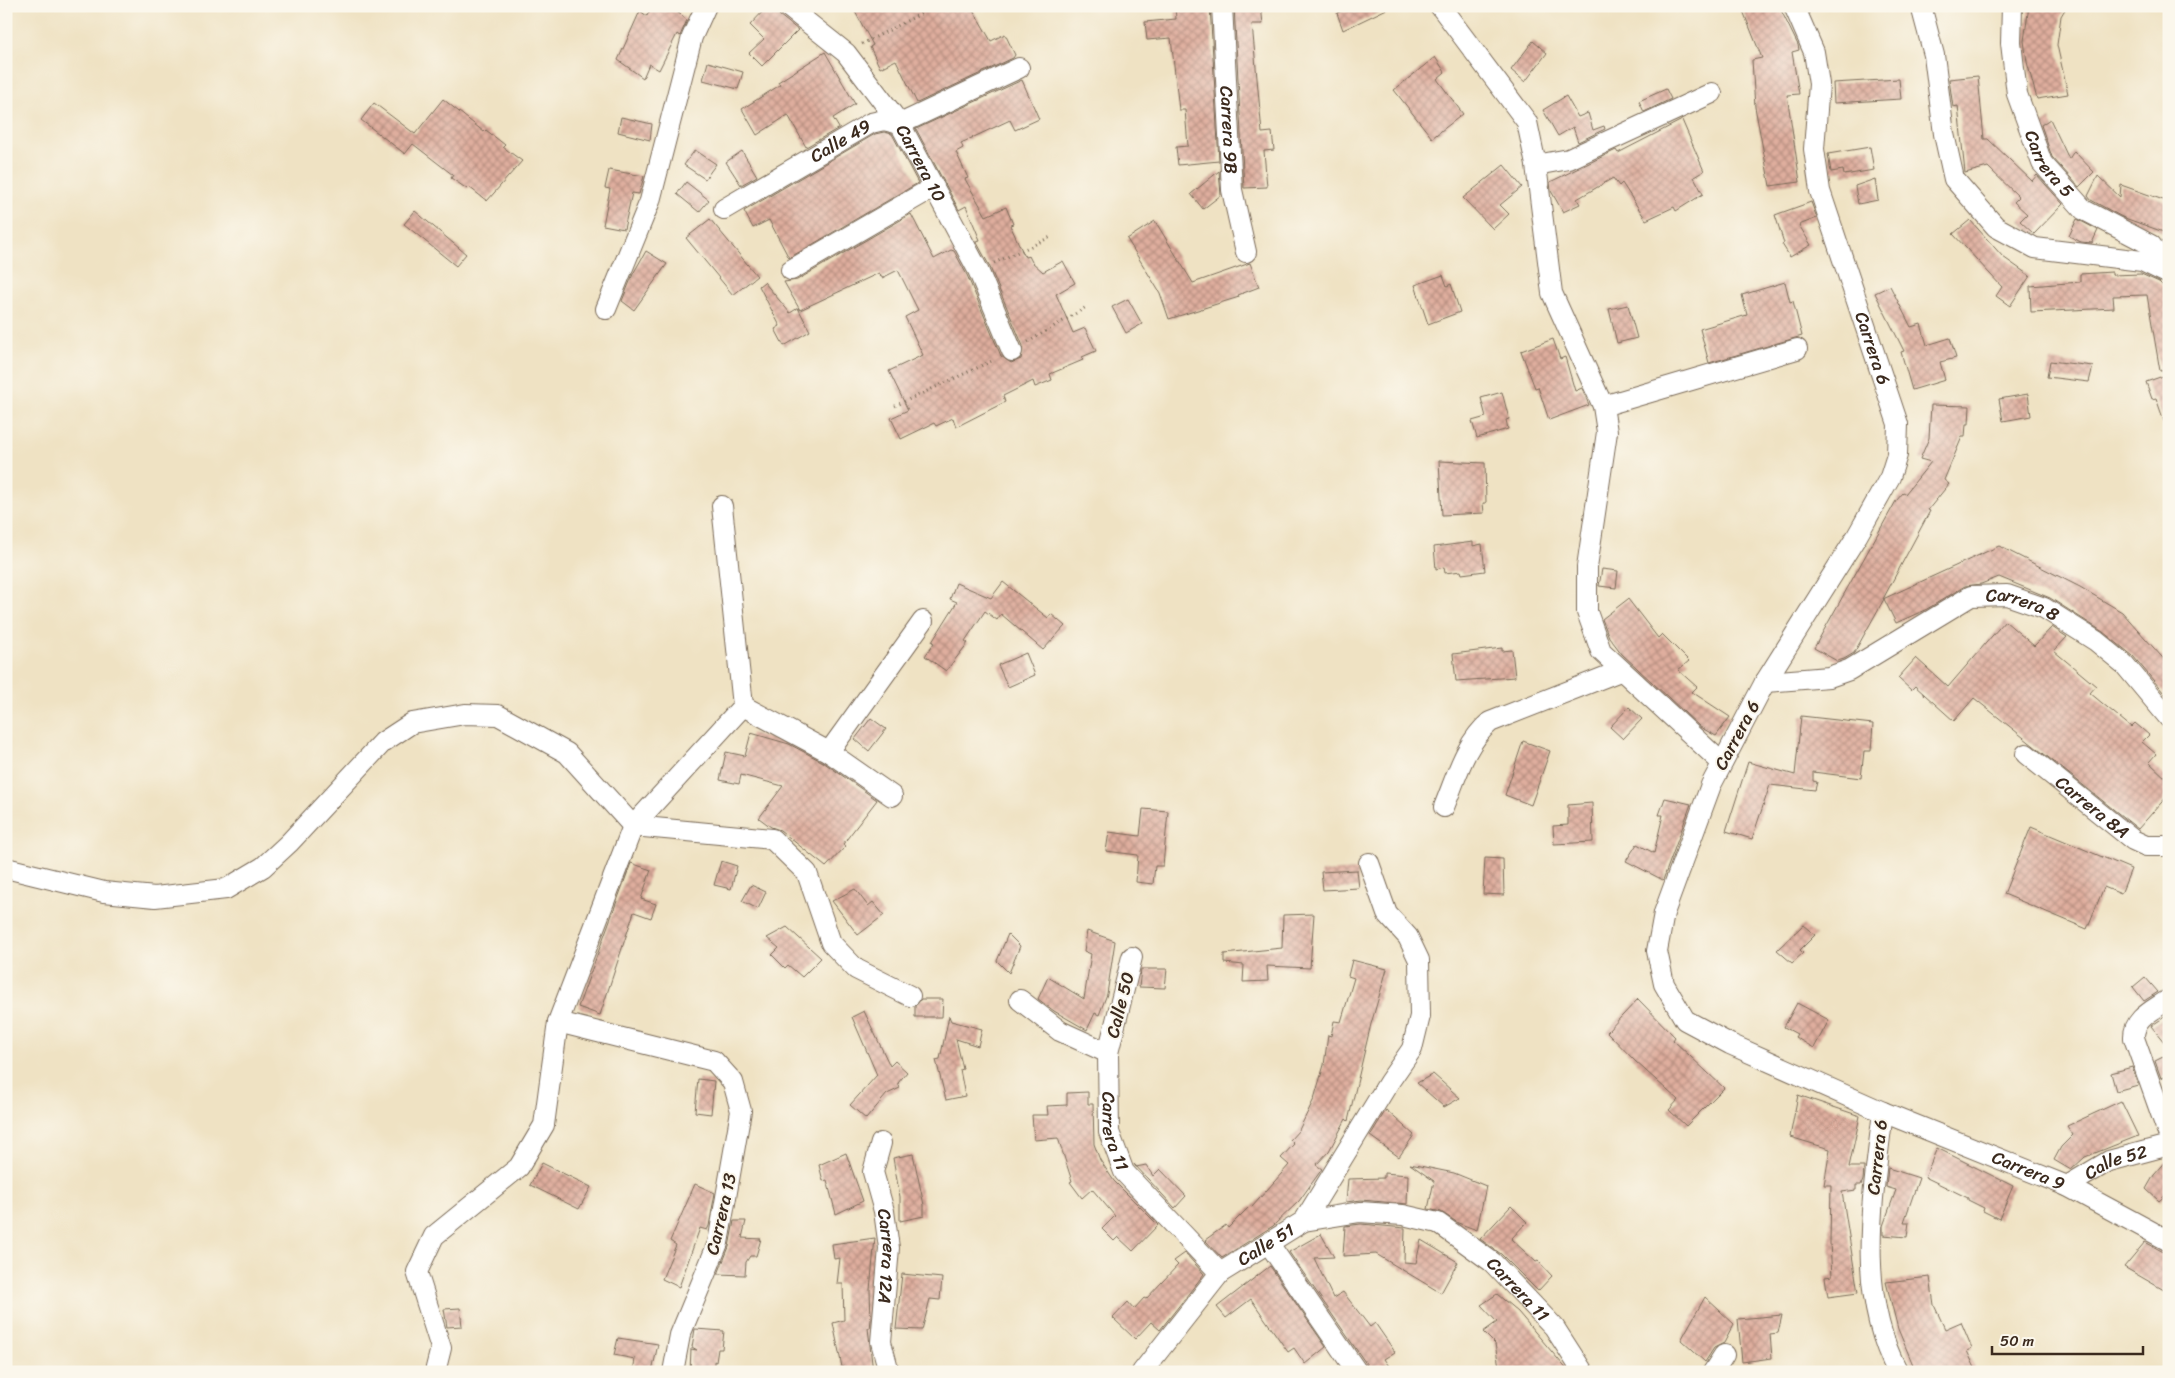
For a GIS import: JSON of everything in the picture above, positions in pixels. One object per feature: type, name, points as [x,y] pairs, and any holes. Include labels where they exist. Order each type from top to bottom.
[{"type":"street","points":[[606,309],[650,201],[692,37],[706,6]]},
{"type":"street","name":"Carrera 10","points":[[787,6],[846,52],[900,124],[978,270],[1012,351]]},
{"type":"street","name":"Carrera 9B","points":[[1222,6],[1232,190],[1246,252]]},
{"type":"street","points":[[1440,6],[1527,122],[1536,165],[1552,293],[1603,406],[1607,432],[1587,567],[1587,612],[1601,651],[1620,671],[1722,763]]},
{"type":"street","name":"Carrera 6","points":[[1794,6],[1814,52],[1819,84],[1814,149],[1820,191],[1898,424],[1897,455],[1890,477],[1856,536],[1765,682],[1711,784],[1664,913],[1657,951],[1664,984],[1685,1020],[1730,1044],[1883,1112],[1871,1217],[1871,1282],[1886,1349],[1898,1372]]},
{"type":"street","points":[[1921,6],[1934,55],[1944,134],[1954,179],[1996,227],[2035,248],[2142,261],[2169,273]]},
{"type":"street","name":"Carrera 5","points":[[2012,6],[2011,43],[2017,94],[2042,163],[2084,210],[2150,245],[2169,273]]},
{"type":"street","points":[[900,124],[1018,68]]},
{"type":"street","points":[[1536,165],[1569,159],[1712,93]]},
{"type":"street","name":"Calle 49","points":[[724,209],[871,123],[884,120],[900,124]]},
{"type":"street","points":[[791,270],[934,187]]},
{"type":"street","points":[[1603,406],[1797,349]]},
{"type":"street","points":[[435,1372],[441,1348],[417,1272],[434,1236],[519,1167],[544,1126],[558,1022],[632,826],[743,706],[722,506]]},
{"type":"street","name":"Carrera 8","points":[[1765,682],[1829,677],[1849,670],[1971,596],[2007,595],[2044,608],[2096,641],[2124,664],[2169,718]]},
{"type":"street","points":[[829,752],[923,622]]},
{"type":"street","points":[[1444,807],[1470,746],[1479,732],[1490,722],[1620,671]]},
{"type":"street","points":[[743,706],[829,752],[892,796]]},
{"type":"street","points":[[6,868],[104,892],[155,897],[226,889],[263,867],[289,843],[383,742],[412,723],[465,714],[498,716],[567,753],[632,826],[772,839],[807,873],[831,943],[856,969],[910,996]]},
{"type":"street","name":"Carrera 8A","points":[[2026,754],[2133,840],[2146,846],[2166,846]]},
{"type":"street","points":[[1304,1221],[1389,1082],[1412,1049],[1420,1016],[1419,960],[1408,937],[1387,914],[1369,863]]},
{"type":"street","name":"Calle 50","points":[[1108,1053],[1132,957]]},
{"type":"street","points":[[2169,999],[2143,1017],[2134,1030],[2134,1038],[2169,1136]]},
{"type":"street","points":[[1020,1000],[1060,1030],[1108,1053]]},
{"type":"street","name":"Carrera 13","points":[[558,1022],[714,1061],[733,1082],[741,1111],[718,1243],[680,1335],[673,1372]]},
{"type":"street","name":"Carrera 11","points":[[1108,1053],[1109,1132],[1124,1172],[1220,1273]]},
{"type":"street","name":"Carrera 9","points":[[1883,1112],[2067,1186],[2169,1242]]},
{"type":"street","name":"Carrera 12A","points":[[881,1142],[873,1172],[884,1211],[889,1248],[881,1342],[889,1372]]},
{"type":"street","name":"Calle 52","points":[[2067,1186],[2109,1161],[2169,1145]]},
{"type":"street","name":"Calle 51","points":[[1142,1372],[1220,1273],[1304,1221],[1360,1212],[1403,1215],[1438,1222]]},
{"type":"street","name":"Carrera 11","points":[[1438,1222],[1492,1262],[1554,1328],[1583,1372]]},
{"type":"street","points":[[1269,1244],[1357,1372]]},
{"type":"path","points":[[846,52],[936,6]]},
{"type":"path","points":[[978,270],[1053,236]]},
{"type":"building","points":[[652,6],[670,6],[687,20],[680,36],[677,34],[659,70],[649,64],[643,78],[618,60],[640,11],[647,16]]},
{"type":"building","points":[[768,6],[775,6],[779,15],[798,30],[762,66],[749,53],[764,39],[750,25]]},
{"type":"building","points":[[852,6],[971,6],[991,41],[1005,34],[1015,55],[1013,58],[917,103],[896,60],[880,68],[870,47],[873,45]]},
{"type":"building","points":[[1175,6],[1210,6],[1219,161],[1178,165],[1176,147],[1188,146],[1185,110],[1179,110],[1171,38],[1147,40],[1145,22],[1176,19]]},
{"type":"building","points":[[1234,6],[1261,6],[1263,24],[1252,24],[1262,133],[1272,132],[1274,150],[1264,151],[1267,187],[1244,188]]},
{"type":"building","points":[[1352,6],[1393,6],[1343,30],[1337,13]]},
{"type":"building","points":[[1741,6],[1779,6],[1798,45],[1799,50],[1792,52],[1799,94],[1787,95],[1800,182],[1770,186],[1755,107],[1752,60],[1762,58]]},
{"type":"building","points":[[2029,6],[2067,6],[2061,16],[2057,45],[2068,94],[2037,99],[2027,62],[2024,41]]},
{"type":"building","points":[[1533,41],[1547,53],[1525,82],[1511,70]]},
{"type":"building","points":[[825,52],[855,104],[833,118],[839,128],[806,147],[788,115],[757,135],[742,109],[780,85],[778,82]]},
{"type":"building","points":[[1435,57],[1445,72],[1437,79],[1463,114],[1432,138],[1394,90]]},
{"type":"building","points":[[708,62],[743,72],[738,89],[703,80]]},
{"type":"building","points":[[1978,76],[1984,139],[1988,139],[2032,181],[2037,175],[2063,204],[2034,234],[2020,221],[2027,214],[2014,202],[2019,197],[1988,167],[1965,173],[1958,106],[1953,107],[1949,79]]},
{"type":"building","points":[[1899,79],[1901,99],[1834,103],[1833,83]]},
{"type":"building","points":[[1022,80],[1039,119],[1015,130],[1010,120],[961,143],[963,148],[956,152],[968,178],[965,179],[986,216],[1006,207],[1013,224],[1010,225],[1025,257],[1029,256],[1032,262],[1043,272],[1063,261],[1075,283],[1056,294],[1073,333],[1085,328],[1096,351],[1082,357],[1083,360],[1050,374],[1052,380],[1035,387],[1033,381],[1003,396],[1005,402],[956,427],[953,418],[936,426],[934,423],[901,439],[891,418],[908,410],[889,371],[923,355],[905,317],[918,310],[898,270],[882,278],[879,273],[800,310],[784,282],[797,280],[911,214],[934,259],[951,250],[954,251],[967,275],[1001,356],[1011,363],[1021,359],[1023,346],[989,265],[976,241],[980,240],[966,206],[959,210],[916,129]]},
{"type":"building","points":[[1666,89],[1671,99],[1644,112],[1639,101]]},
{"type":"building","points":[[1566,96],[1578,117],[1588,113],[1593,130],[1604,126],[1605,129],[1578,142],[1573,127],[1558,136],[1543,110]]},
{"type":"building","points":[[443,99],[484,132],[486,130],[505,145],[503,147],[522,161],[487,201],[469,187],[467,189],[451,178],[453,175],[413,144],[405,154],[361,120],[374,103],[415,134]]},
{"type":"building","points":[[621,117],[652,124],[650,140],[618,132]]},
{"type":"building","points":[[2050,119],[2069,159],[2074,151],[2094,172],[2079,187],[2052,157],[2041,125]]},
{"type":"building","points":[[1682,120],[1704,171],[1694,177],[1703,194],[1676,211],[1674,207],[1646,220],[1622,183],[1619,186],[1613,178],[1577,199],[1580,204],[1563,212],[1551,191],[1550,182],[1616,150],[1618,153]]},
{"type":"building","points":[[884,132],[892,134],[918,183],[789,258],[769,220],[753,228],[744,211],[875,134]]},
{"type":"building","points":[[1870,147],[1874,170],[1844,175],[1843,170],[1831,172],[1828,154]]},
{"type":"building","points":[[695,150],[716,164],[705,179],[684,165]]},
{"type":"building","points":[[742,151],[757,176],[741,185],[726,162]]},
{"type":"building","points":[[1504,165],[1522,187],[1500,205],[1509,214],[1493,229],[1463,198]]},
{"type":"building","points":[[609,170],[644,176],[639,194],[632,193],[624,229],[603,225],[610,189],[605,188]]},
{"type":"building","points":[[1219,171],[1221,195],[1203,209],[1191,194]]},
{"type":"building","points":[[2098,176],[2120,197],[2121,185],[2169,202],[2169,234],[2122,217],[2091,200],[2088,196]]},
{"type":"building","points":[[1875,179],[1878,200],[1858,204],[1855,186]]},
{"type":"building","points":[[686,182],[709,200],[699,212],[677,194]]},
{"type":"building","points":[[1811,202],[1817,218],[1799,225],[1811,245],[1790,257],[1782,244],[1784,243],[1775,215]]},
{"type":"building","points":[[415,211],[466,254],[456,266],[404,224]]},
{"type":"building","points":[[710,219],[757,276],[733,295],[686,238]]},
{"type":"building","points":[[2077,219],[2098,230],[2092,243],[2081,242],[2069,236]]},
{"type":"building","points":[[1970,220],[2003,257],[2030,276],[2010,306],[1996,296],[2002,287],[1953,234]]},
{"type":"building","points":[[1155,221],[1193,283],[1250,263],[1259,287],[1238,295],[1239,297],[1169,319],[1160,293],[1127,239]]},
{"type":"building","points":[[646,251],[667,264],[634,310],[622,301],[633,274]]},
{"type":"building","points":[[2112,272],[2112,275],[2141,274],[2159,282],[2169,292],[2169,370],[2160,371],[2147,295],[2113,296],[2114,308],[2031,312],[2030,286],[2080,282],[2080,274]]},
{"type":"building","points":[[1443,275],[1447,286],[1451,284],[1460,312],[1428,324],[1415,285]]},
{"type":"building","points":[[764,282],[790,313],[798,308],[810,331],[784,346],[775,329],[780,326],[759,286]]},
{"type":"building","points":[[1785,282],[1790,302],[1793,301],[1802,336],[1709,363],[1700,329],[1747,315],[1742,295]]},
{"type":"building","points":[[1890,286],[1911,327],[1921,324],[1927,345],[1950,338],[1956,358],[1940,362],[1945,380],[1912,390],[1901,352],[1904,351],[1875,293]]},
{"type":"building","points":[[1128,299],[1142,324],[1126,333],[1112,307]]},
{"type":"building","points":[[1628,305],[1637,338],[1617,343],[1609,309]]},
{"type":"building","points":[[1553,339],[1560,359],[1565,357],[1575,391],[1582,388],[1589,405],[1549,420],[1538,387],[1535,388],[1521,351]]},
{"type":"building","points":[[2050,361],[2093,366],[2089,382],[2047,377]]},
{"type":"building","points":[[2166,375],[2169,386],[2169,427],[2166,427],[2156,398],[2152,399],[2146,382]]},
{"type":"building","points":[[1502,392],[1509,419],[1506,420],[1508,429],[1477,438],[1472,421],[1486,417],[1481,398]]},
{"type":"building","points":[[2028,394],[2031,416],[2003,421],[1999,399]]},
{"type":"building","points":[[1931,405],[1970,406],[1969,424],[1966,424],[1965,437],[1962,437],[1944,480],[1949,484],[1928,510],[1930,511],[1883,599],[1999,546],[2080,587],[2122,612],[2169,665],[2169,699],[2133,656],[2103,632],[2050,598],[1999,577],[1981,584],[1965,586],[1927,609],[1896,623],[1884,599],[1854,653],[1844,659],[1837,661],[1814,648],[1896,501],[1903,493],[1905,494],[1931,462],[1920,459],[1929,438]]},
{"type":"building","points":[[1439,461],[1485,463],[1486,503],[1483,503],[1484,513],[1442,515]]},
{"type":"building","points":[[1473,542],[1473,546],[1482,544],[1485,571],[1462,574],[1461,571],[1445,573],[1444,567],[1436,569],[1434,547]]},
{"type":"building","points":[[1602,569],[1618,571],[1616,588],[1599,586]]},
{"type":"building","points":[[1003,582],[1048,618],[1051,614],[1065,626],[1043,650],[1001,614],[997,620],[985,611],[965,641],[968,643],[946,671],[925,656],[957,602],[950,599],[956,583],[991,598]]},
{"type":"building","points":[[1628,599],[1658,638],[1662,634],[1689,661],[1678,670],[1697,687],[1692,692],[1730,717],[1716,736],[1700,727],[1622,654],[1609,637],[1602,619]]},
{"type":"building","points":[[2005,621],[2034,646],[2052,627],[2067,637],[2054,651],[2096,686],[2090,693],[2131,727],[2135,723],[2149,735],[2142,742],[2156,754],[2149,762],[2169,781],[2169,794],[2138,829],[1974,698],[1954,721],[1915,686],[1911,690],[1898,678],[1916,658],[1948,687]]},
{"type":"building","points":[[1502,648],[1502,651],[1512,650],[1515,677],[1456,681],[1453,654]]},
{"type":"building","points":[[1026,653],[1035,675],[1008,687],[998,665]]},
{"type":"building","points":[[1629,707],[1642,719],[1623,739],[1610,727]]},
{"type":"building","points":[[1801,716],[1873,724],[1871,751],[1864,751],[1861,778],[1813,772],[1813,781],[1817,782],[1815,790],[1770,785],[1752,839],[1726,831],[1748,762],[1795,775]]},
{"type":"building","points":[[871,718],[886,729],[869,751],[855,739]]},
{"type":"building","points":[[751,733],[789,744],[823,762],[877,800],[843,844],[846,846],[826,867],[780,830],[771,827],[759,818],[783,786],[741,775],[739,784],[720,780],[726,752],[745,756]]},
{"type":"building","points":[[1523,741],[1550,751],[1531,805],[1505,795]]},
{"type":"building","points":[[1665,798],[1691,804],[1663,880],[1626,861],[1637,844],[1654,853],[1663,815],[1659,815]]},
{"type":"building","points":[[1592,803],[1593,842],[1554,844],[1553,826],[1568,825],[1568,805]]},
{"type":"building","points":[[1143,809],[1168,811],[1163,866],[1155,866],[1153,884],[1136,882],[1138,855],[1106,851],[1109,832],[1140,836]]},
{"type":"building","points":[[2031,827],[2131,869],[2121,894],[2104,887],[2087,929],[2004,894]]},
{"type":"building","points":[[1485,858],[1503,859],[1504,895],[1483,894]]},
{"type":"building","points":[[721,861],[737,866],[731,889],[714,885]]},
{"type":"building","points":[[631,863],[651,870],[641,899],[656,904],[651,918],[634,912],[600,1015],[578,1007]]},
{"type":"building","points":[[1357,870],[1359,888],[1323,890],[1321,872]]},
{"type":"building","points":[[751,885],[766,892],[758,909],[742,901]]},
{"type":"building","points":[[855,889],[868,906],[873,902],[884,915],[858,935],[832,901]]},
{"type":"building","points":[[1314,914],[1310,968],[1267,966],[1268,981],[1243,982],[1244,965],[1224,963],[1224,954],[1282,948],[1283,915]]},
{"type":"building","points":[[1803,925],[1815,935],[1800,950],[1803,953],[1792,963],[1777,950]]},
{"type":"building","points":[[787,927],[821,958],[802,977],[788,965],[785,968],[772,955],[779,948],[767,938]]},
{"type":"building","points":[[1087,931],[1115,941],[1107,994],[1099,1015],[1095,1013],[1087,1030],[1054,1011],[1038,999],[1048,977],[1084,999],[1091,954],[1084,951]]},
{"type":"building","points":[[1008,934],[1020,946],[1009,973],[997,961]]},
{"type":"building","points":[[1352,960],[1387,969],[1371,1024],[1348,1121],[1346,1119],[1329,1151],[1316,1165],[1322,1169],[1299,1201],[1273,1226],[1222,1258],[1205,1240],[1226,1225],[1228,1228],[1250,1206],[1252,1207],[1289,1165],[1281,1158],[1294,1144],[1290,1140],[1299,1130],[1314,1099],[1324,1065],[1328,1035],[1331,1036],[1334,1021],[1341,1022],[1354,978],[1348,976]]},
{"type":"building","points":[[1141,969],[1167,969],[1165,988],[1139,987]]},
{"type":"building","points":[[2145,977],[2158,992],[2144,1001],[2133,987]]},
{"type":"building","points":[[921,999],[943,999],[942,1017],[915,1017],[915,1006]]},
{"type":"building","points":[[1638,999],[1675,1037],[1673,1040],[1724,1088],[1686,1126],[1669,1110],[1678,1100],[1635,1061],[1607,1032]]},
{"type":"building","points":[[1797,1003],[1829,1020],[1814,1048],[1795,1037],[1797,1034],[1784,1027]]},
{"type":"building","points":[[864,1011],[890,1066],[895,1061],[907,1072],[898,1083],[900,1088],[887,1094],[866,1119],[850,1105],[877,1075],[852,1017]]},
{"type":"building","points":[[2169,1014],[2169,1048],[2151,1026]]},
{"type":"building","points":[[949,1016],[951,1021],[982,1029],[978,1046],[956,1039],[963,1069],[960,1070],[965,1096],[946,1100],[936,1060],[940,1059]]},
{"type":"building","points":[[2169,1054],[2169,1074],[2161,1078],[2155,1061]]},
{"type":"building","points":[[2132,1067],[2138,1085],[2116,1091],[2111,1073]]},
{"type":"building","points":[[1433,1074],[1460,1098],[1444,1107],[1417,1083]]},
{"type":"building","points":[[698,1079],[714,1081],[711,1114],[695,1112]]},
{"type":"building","points":[[1088,1092],[1088,1104],[1093,1104],[1094,1144],[1100,1160],[1114,1181],[1158,1225],[1133,1251],[1118,1237],[1114,1241],[1102,1229],[1115,1216],[1092,1189],[1082,1198],[1070,1182],[1072,1181],[1058,1138],[1034,1140],[1032,1115],[1048,1115],[1047,1106],[1067,1105],[1067,1093]]},
{"type":"building","points":[[1798,1095],[1860,1116],[1849,1167],[1864,1167],[1863,1180],[1861,1185],[1856,1185],[1856,1190],[1842,1192],[1858,1293],[1828,1297],[1825,1277],[1832,1276],[1830,1243],[1831,1185],[1824,1185],[1830,1149],[1790,1137]]},
{"type":"building","points":[[2121,1101],[2138,1136],[2085,1157],[2071,1170],[2054,1160],[2061,1147],[2073,1135],[2067,1126]]},
{"type":"building","points":[[1386,1110],[1414,1135],[1399,1157],[1370,1136]]},
{"type":"building","points":[[1937,1148],[2013,1186],[1999,1219],[1983,1211],[1984,1208],[1968,1200],[1968,1198],[1925,1177]]},
{"type":"building","points":[[846,1153],[863,1201],[836,1214],[827,1180],[823,1181],[819,1165]]},
{"type":"building","points":[[913,1154],[924,1205],[924,1216],[900,1221],[900,1197],[893,1158]]},
{"type":"building","points":[[2169,1158],[2169,1192],[2159,1201],[2146,1189],[2154,1175]]},
{"type":"building","points":[[542,1163],[591,1187],[579,1209],[530,1185]]},
{"type":"building","points":[[1410,1164],[1454,1173],[1486,1186],[1477,1230],[1458,1223],[1441,1212],[1428,1209],[1434,1181]]},
{"type":"building","points":[[1146,1165],[1153,1176],[1160,1169],[1186,1196],[1175,1208],[1137,1167]]},
{"type":"building","points":[[1888,1168],[1919,1178],[1904,1222],[1909,1222],[1907,1237],[1883,1235],[1883,1226],[1896,1190],[1886,1187]]},
{"type":"building","points":[[1384,1173],[1408,1175],[1407,1204],[1361,1200],[1346,1202],[1348,1179],[1384,1178]]},
{"type":"building","points":[[695,1184],[715,1193],[709,1226],[707,1230],[700,1228],[679,1287],[662,1279],[676,1245],[670,1241]]},
{"type":"building","points":[[1511,1206],[1527,1222],[1511,1239],[1536,1262],[1538,1261],[1552,1276],[1538,1291],[1501,1254],[1480,1239]]},
{"type":"building","points":[[734,1221],[746,1221],[742,1238],[761,1239],[756,1256],[750,1256],[746,1262],[745,1275],[718,1274],[729,1247]]},
{"type":"building","points":[[1361,1224],[1405,1228],[1404,1262],[1416,1263],[1421,1240],[1458,1262],[1441,1293],[1376,1254],[1343,1256],[1345,1226]]},
{"type":"building","points":[[1321,1234],[1334,1257],[1314,1258],[1333,1298],[1343,1292],[1370,1327],[1375,1323],[1395,1352],[1384,1359],[1393,1372],[1369,1372],[1367,1365],[1289,1252]]},
{"type":"building","points":[[875,1238],[870,1290],[871,1320],[870,1328],[868,1328],[873,1372],[843,1372],[833,1323],[844,1320],[843,1284],[837,1284],[840,1258],[834,1259],[832,1244]]},
{"type":"building","points":[[2145,1242],[2169,1255],[2169,1293],[2124,1267]]},
{"type":"building","points":[[1185,1253],[1204,1274],[1160,1330],[1151,1322],[1135,1339],[1113,1318],[1128,1302],[1134,1309],[1144,1298],[1146,1299],[1178,1265],[1174,1261]]},
{"type":"building","points":[[1270,1266],[1326,1347],[1305,1364],[1294,1348],[1288,1352],[1251,1299],[1226,1318],[1217,1307]]},
{"type":"building","points":[[902,1274],[942,1278],[940,1300],[930,1299],[922,1330],[896,1329]]},
{"type":"building","points":[[1930,1277],[1934,1305],[1945,1329],[1961,1322],[1972,1348],[1967,1351],[1977,1372],[1916,1372],[1898,1329],[1886,1282]]},
{"type":"building","points":[[1497,1294],[1518,1312],[1569,1372],[1500,1372],[1495,1344],[1483,1332],[1497,1322],[1481,1305]]},
{"type":"building","points":[[1705,1297],[1734,1324],[1724,1343],[1714,1348],[1705,1362],[1681,1340]]},
{"type":"building","points":[[460,1308],[462,1326],[447,1327],[444,1309]]},
{"type":"building","points":[[1782,1315],[1778,1333],[1770,1334],[1772,1358],[1742,1362],[1738,1319]]},
{"type":"building","points":[[695,1329],[724,1331],[722,1349],[718,1349],[716,1362],[714,1361],[714,1372],[690,1372],[691,1349],[697,1350],[692,1347]]},
{"type":"building","points":[[618,1338],[658,1344],[652,1372],[633,1372],[635,1359],[614,1355]]}]
